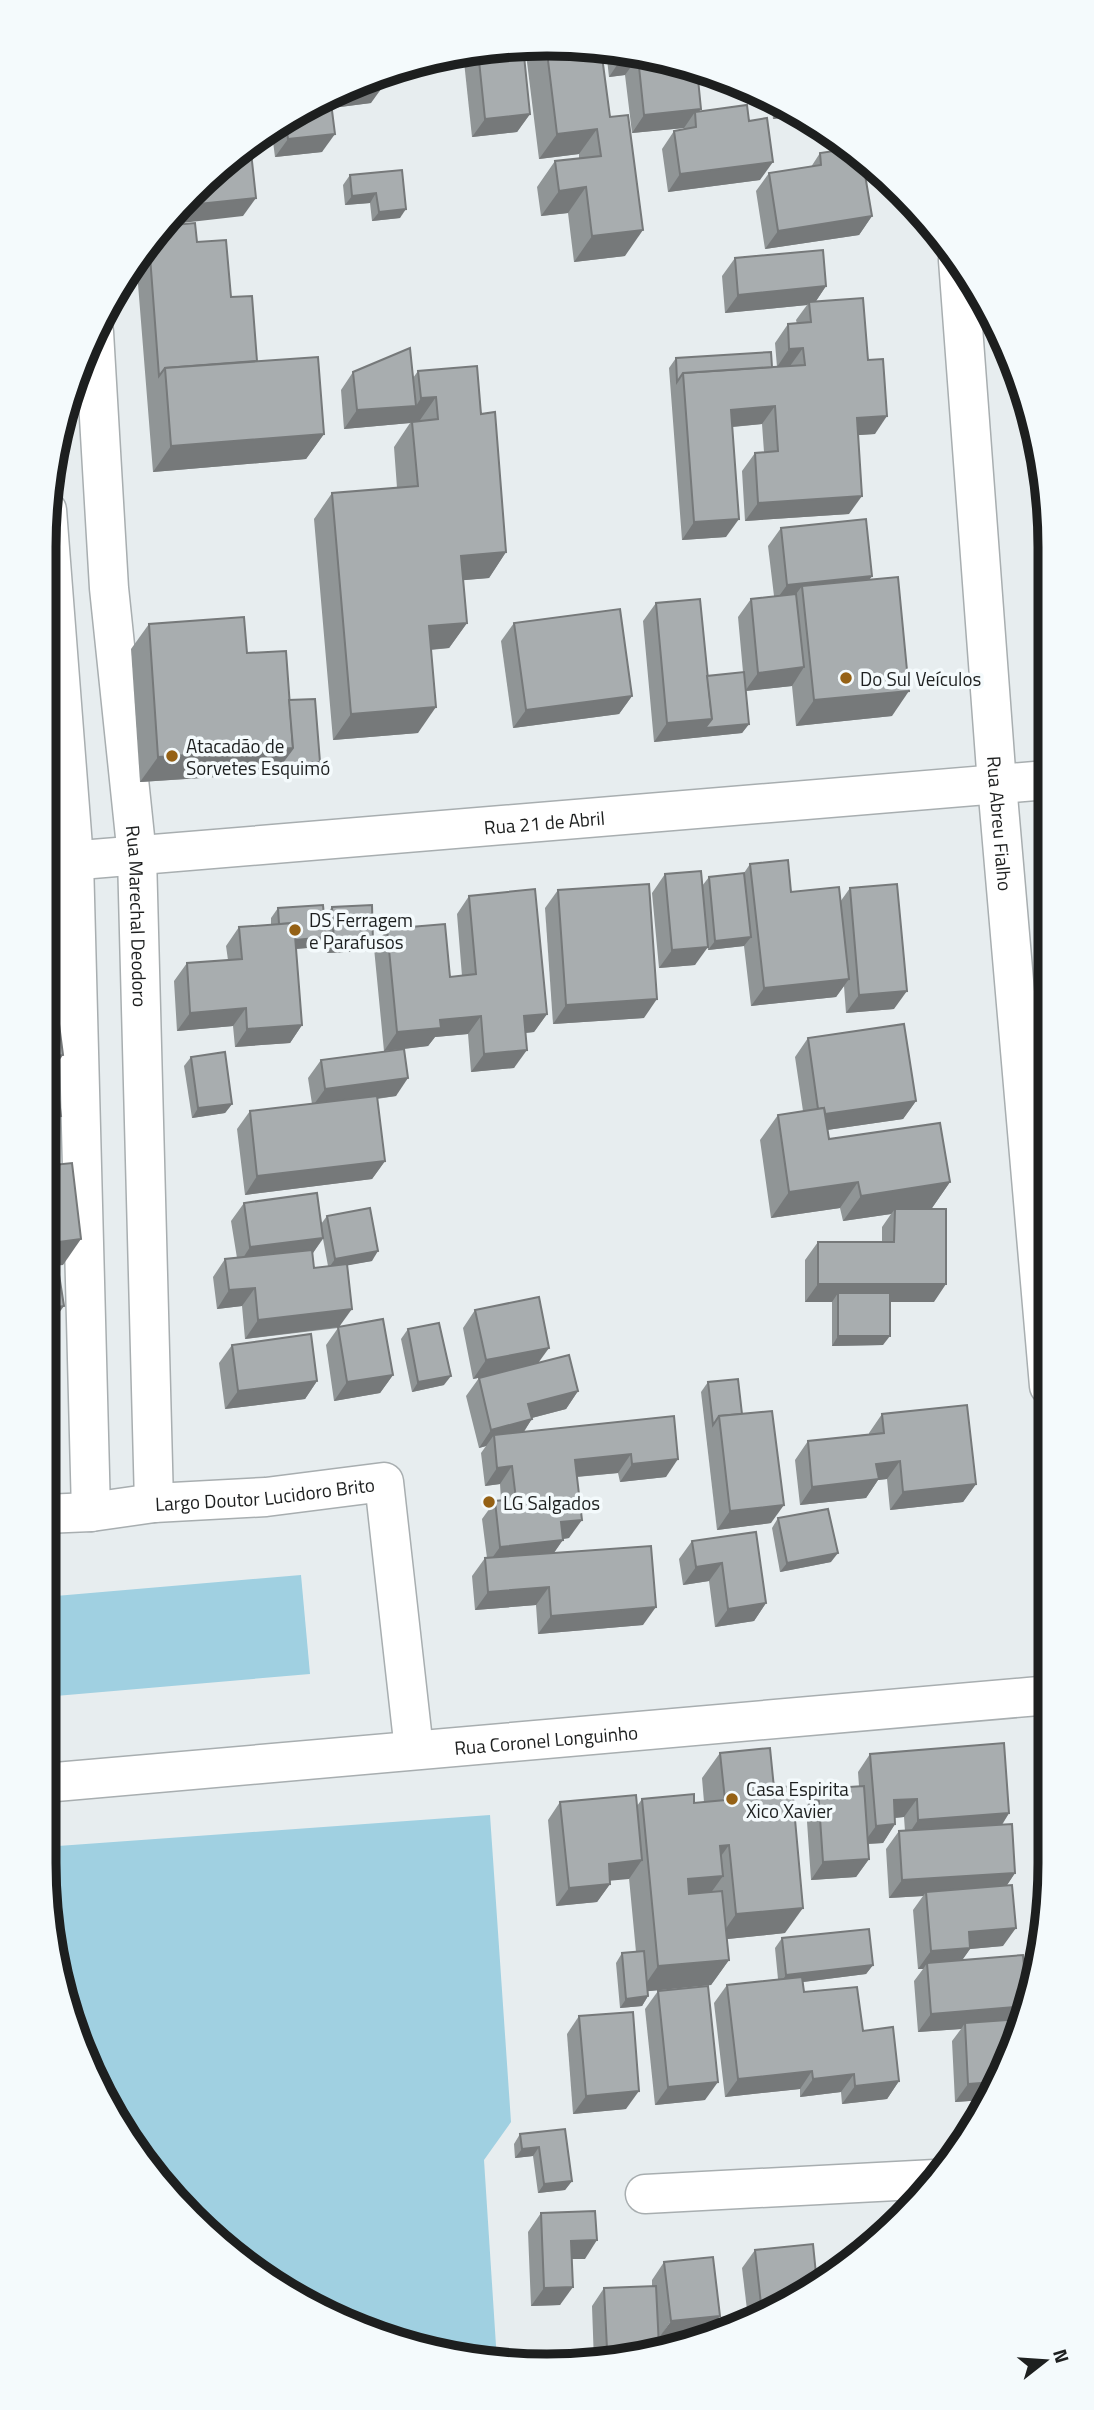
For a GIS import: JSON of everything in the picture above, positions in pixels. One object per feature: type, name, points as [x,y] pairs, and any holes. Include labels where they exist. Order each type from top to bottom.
[{"type":"street","name":"Rua Abreu Fialho","points":[[960,282],[997,784],[1038,1259]]},
{"type":"street","name":"Rua Marechal Deodoro","points":[[95,354],[109,588],[137,856],[155,1503]]},
{"type":"street","points":[[56,594],[109,588]]},
{"type":"street","points":[[56,728],[59,862],[91,1512]]},
{"type":"street","name":"Rua 21 de Abril","points":[[59,862],[1038,781]]},
{"type":"street","name":"Largo Doutor Lucidoro Brito","points":[[56,1513],[91,1512],[155,1503],[266,1497],[384,1482],[414,1750]]},
{"type":"street","name":"Rua Coronel Longuinho","points":[[56,1782],[1038,1696]]},
{"type":"street","points":[[645,2194],[922,2180]]},
{"type":"shaded area","points":[[301,1575],[310,1674],[56,1696],[56,1596]]},
{"type":"shaded area","points":[[490,1815],[511,2122],[484,2160],[496,2351],[451,2345],[420,2337],[359,2317],[330,2303],[301,2288],[248,2253],[178,2187],[157,2162],[122,2108],[93,2051],[82,2021],[65,1959],[60,1927],[56,1846]]},
{"type":"building","points":[[547,56],[602,59],[610,117],[628,115],[643,230],[592,236],[586,187],[559,191],[555,161],[601,156],[597,129],[557,134]]},
{"type":"building","points":[[524,57],[530,114],[485,119],[479,61]]},
{"type":"building","points":[[639,64],[698,80],[701,109],[644,115]]},
{"type":"building","points":[[747,105],[749,121],[767,118],[773,162],[680,174],[674,131],[696,127],[695,112]]},
{"type":"building","points":[[331,106],[335,134],[288,139],[287,131]]},
{"type":"building","points":[[837,151],[865,173],[872,216],[778,231],[769,173],[821,165],[820,153]]},
{"type":"building","points":[[251,155],[256,198],[196,204]]},
{"type":"building","points":[[402,170],[406,209],[379,212],[376,193],[352,196],[350,175]]},
{"type":"building","points":[[195,223],[197,242],[226,240],[231,297],[252,296],[257,361],[165,368],[159,376],[150,258],[177,225]]},
{"type":"building","points":[[823,250],[826,286],[738,295],[735,258]]},
{"type":"building","points":[[863,298],[868,360],[883,359],[887,416],[857,418],[862,496],[758,503],[755,453],[778,451],[775,406],[731,410],[739,519],[694,522],[683,373],[805,365],[803,348],[789,349],[788,324],[811,322],[809,302]]},
{"type":"building","points":[[410,348],[416,406],[357,410],[353,372]]},
{"type":"building","points":[[771,352],[772,367],[683,373],[677,382],[676,358]]},
{"type":"building","points":[[318,357],[324,434],[171,446],[165,368]]},
{"type":"building","points":[[477,366],[481,414],[495,412],[506,552],[461,556],[467,623],[429,626],[436,707],[351,714],[332,493],[418,486],[412,422],[438,419],[436,397],[421,398],[418,371]]},
{"type":"building","points":[[866,519],[872,576],[787,585],[781,528]]},
{"type":"building","points":[[898,577],[909,691],[814,700],[802,586]]},
{"type":"building","points":[[796,594],[804,667],[758,673],[751,599]]},
{"type":"building","points":[[700,599],[712,719],[667,723],[656,603]]},
{"type":"building","points":[[620,609],[632,696],[526,710],[514,623]]},
{"type":"building","points":[[244,617],[247,653],[286,651],[293,748],[158,757],[149,624]]},
{"type":"building","points":[[744,672],[749,724],[705,728],[712,719],[707,676]]},
{"type":"building","points":[[315,699],[320,762],[281,764],[293,748],[289,700]]},
{"type":"building","points":[[788,860],[791,892],[839,887],[849,979],[764,988],[750,864]]},
{"type":"building","points":[[701,871],[708,947],[672,950],[665,874]]},
{"type":"building","points":[[744,873],[751,937],[715,941],[709,877]]},
{"type":"building","points":[[649,884],[657,999],[566,1005],[558,890]]},
{"type":"building","points":[[897,884],[907,991],[859,995],[850,888]]},
{"type":"building","points":[[535,889],[547,1014],[524,1016],[527,1050],[484,1054],[481,1016],[440,1020],[441,1028],[397,1032],[387,929],[445,924],[450,977],[476,974],[469,896]]},
{"type":"building","points":[[323,905],[326,937],[295,940],[294,923],[279,924],[278,908]]},
{"type":"building","points":[[372,905],[373,942],[334,943],[332,907]]},
{"type":"building","points":[[294,923],[302,1025],[247,1029],[246,1008],[190,1013],[187,963],[242,959],[239,927]]},
{"type":"building","points":[[56,1001],[63,1055],[56,1056]]},
{"type":"building","points":[[904,1024],[916,1101],[825,1114],[824,1108],[818,1109],[808,1038]]},
{"type":"building","points":[[404,1049],[408,1078],[325,1089],[321,1060]]},
{"type":"building","points":[[225,1052],[232,1104],[198,1108],[191,1057]]},
{"type":"building","points":[[56,1075],[61,1116],[56,1116]]},
{"type":"building","points":[[377,1096],[385,1161],[257,1176],[250,1111]]},
{"type":"building","points":[[824,1108],[829,1139],[940,1123],[950,1182],[861,1196],[858,1182],[789,1192],[778,1115]]},
{"type":"building","points":[[72,1163],[81,1239],[56,1242],[56,1165]]},
{"type":"building","points":[[317,1193],[323,1238],[250,1247],[244,1203]]},
{"type":"building","points":[[370,1208],[378,1251],[335,1259],[327,1216]]},
{"type":"building","points":[[895,1209],[946,1209],[946,1284],[818,1284],[818,1242],[894,1242]]},
{"type":"building","points":[[312,1250],[314,1268],[347,1264],[352,1309],[258,1320],[255,1288],[229,1290],[225,1259]]},
{"type":"building","points":[[56,1256],[64,1306],[56,1307]]},
{"type":"building","points":[[838,1293],[890,1293],[890,1336],[838,1336]]},
{"type":"building","points":[[539,1297],[549,1348],[486,1360],[475,1310]]},
{"type":"building","points":[[383,1319],[393,1375],[347,1382],[338,1327]]},
{"type":"building","points":[[439,1323],[451,1376],[418,1382],[408,1329]]},
{"type":"building","points":[[311,1334],[317,1381],[238,1391],[232,1345]]},
{"type":"building","points":[[569,1355],[578,1391],[528,1404],[532,1419],[491,1430],[479,1378]]},
{"type":"building","points":[[738,1379],[742,1414],[719,1416],[713,1425],[708,1382]]},
{"type":"building","points":[[967,1405],[976,1484],[903,1492],[900,1461],[876,1464],[879,1479],[812,1487],[808,1441],[884,1433],[882,1414]]},
{"type":"building","points":[[772,1411],[784,1505],[730,1511],[719,1416]]},
{"type":"building","points":[[674,1416],[678,1459],[632,1464],[631,1454],[575,1460],[582,1520],[561,1522],[563,1540],[500,1547],[495,1501],[516,1499],[512,1466],[497,1468],[494,1435]]},
{"type":"building","points":[[828,1509],[838,1553],[787,1563],[778,1518]]},
{"type":"building","points":[[756,1532],[766,1603],[728,1609],[722,1563],[696,1567],[692,1541]]},
{"type":"building","points":[[651,1546],[656,1607],[551,1616],[549,1587],[488,1592],[485,1558]]},
{"type":"building","points":[[1004,1743],[1009,1813],[918,1820],[917,1799],[894,1800],[895,1824],[876,1826],[870,1754]]},
{"type":"building","points":[[770,1748],[774,1788],[792,1786],[803,1908],[736,1914],[729,1845],[720,1846],[723,1876],[688,1879],[689,1894],[722,1891],[729,1960],[658,1966],[642,1799],[694,1794],[694,1803],[725,1800],[720,1753]]},
{"type":"building","points":[[864,1786],[869,1859],[823,1862],[818,1789]]},
{"type":"building","points":[[636,1795],[642,1860],[609,1864],[610,1884],[569,1888],[560,1802]]},
{"type":"building","points":[[1012,1824],[1015,1873],[902,1880],[899,1831]]},
{"type":"building","points":[[1012,1885],[1016,1928],[969,1932],[970,1948],[931,1951],[926,1892]]},
{"type":"building","points":[[869,1929],[873,1965],[786,1975],[782,1938]]},
{"type":"building","points":[[644,1951],[648,1996],[626,1999],[622,1953]]},
{"type":"building","points":[[1023,1955],[1025,1976],[1016,2007],[931,2014],[927,1963]]},
{"type":"building","points":[[802,1977],[804,1992],[857,1987],[863,2031],[893,2027],[899,2081],[855,2086],[854,2074],[813,2079],[812,2071],[738,2079],[727,1985]]},
{"type":"building","points":[[708,1986],[718,2082],[668,2087],[658,1991]]},
{"type":"building","points":[[633,2012],[639,2091],[586,2096],[579,2016]]},
{"type":"building","points":[[1012,2020],[986,2083],[968,2084],[965,2023]]},
{"type":"building","points":[[565,2129],[572,2181],[544,2184],[539,2147],[522,2149],[520,2134]]},
{"type":"building","points":[[595,2211],[597,2240],[571,2241],[573,2287],[544,2288],[541,2213]]},
{"type":"building","points":[[813,2244],[816,2273],[761,2304],[755,2250]]},
{"type":"building","points":[[713,2257],[720,2316],[671,2321],[664,2262]]},
{"type":"building","points":[[656,2286],[659,2341],[607,2349],[604,2288]]},
{"type":"place","name":"Do Sul Veículos","points":[[846,678]]},
{"type":"place","name":"Atacadão de Sorvetes Esquimó","points":[[172,756]]},
{"type":"place","name":"DS Ferragem e Parafusos","points":[[295,930]]},
{"type":"place","name":"LG Salgados","points":[[489,1502]]},
{"type":"place","name":"Casa Espirita Xico Xavier","points":[[732,1799]]}]
